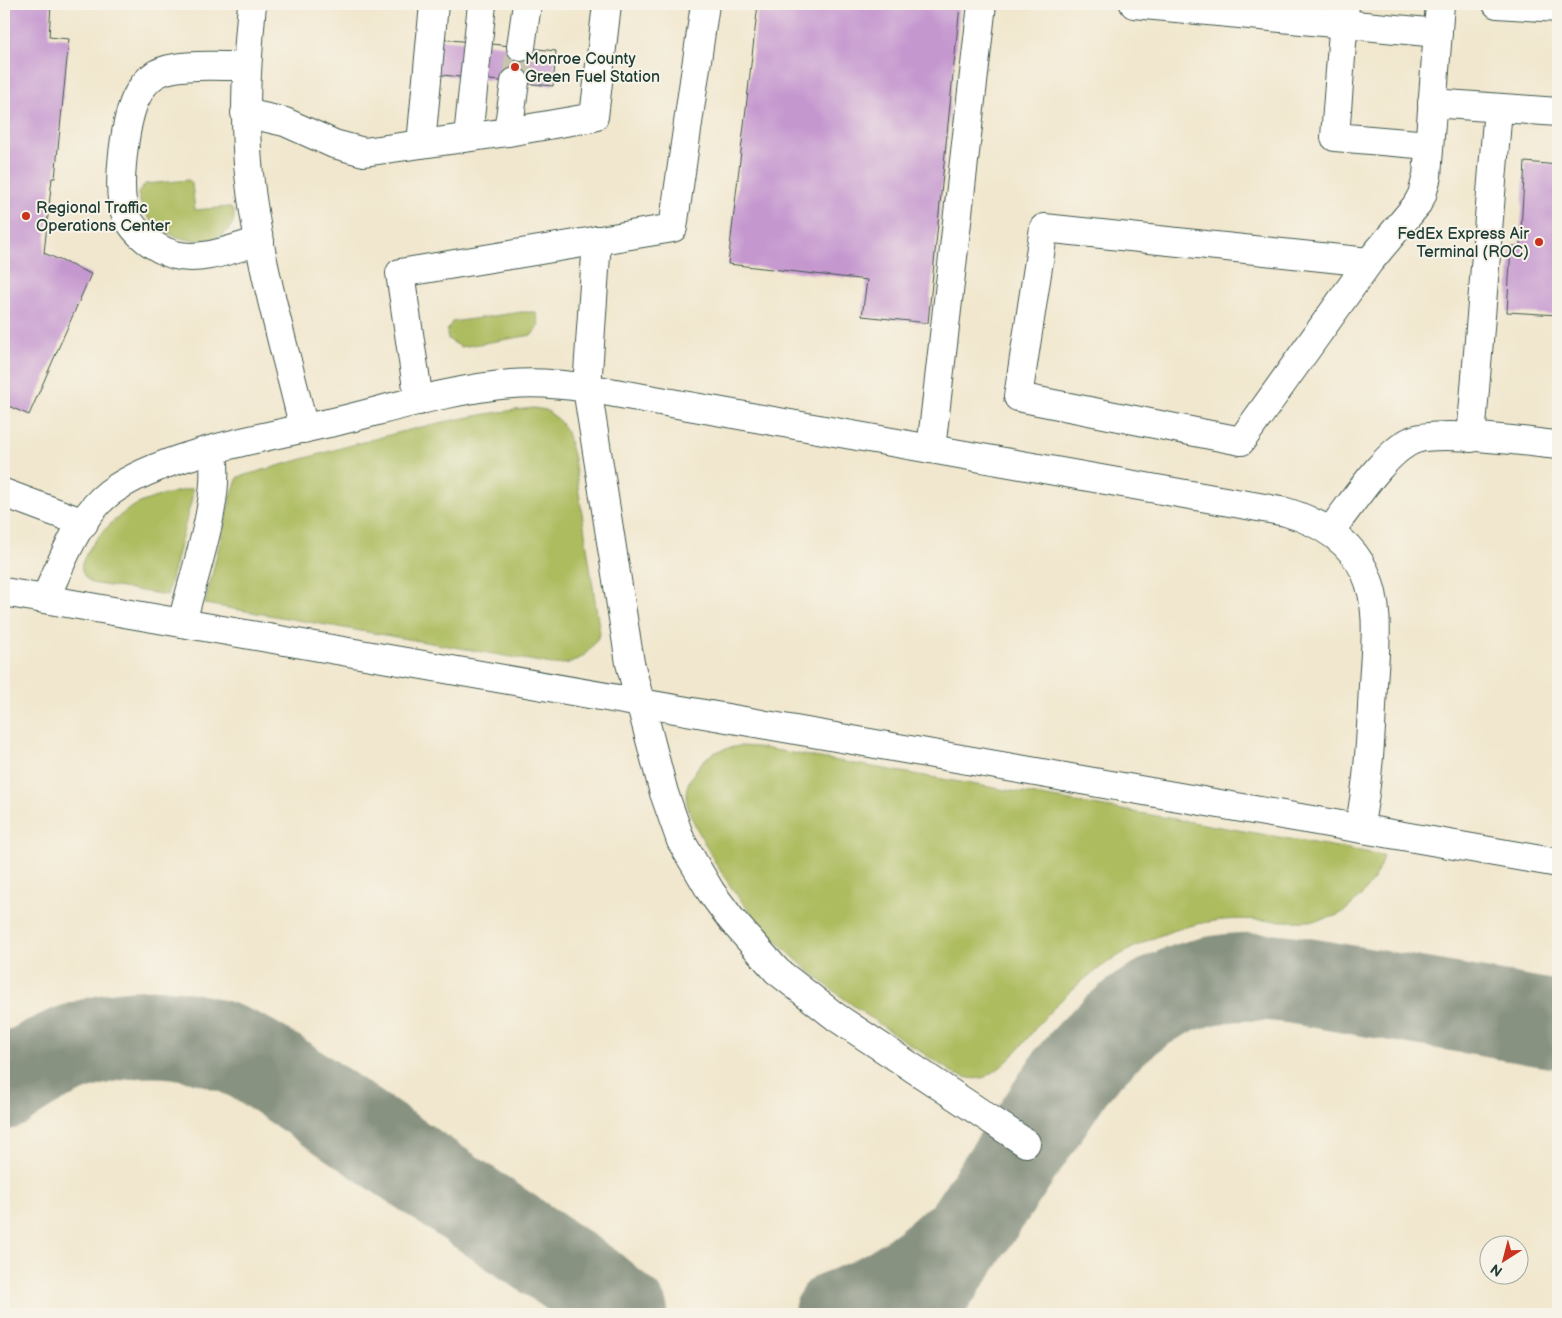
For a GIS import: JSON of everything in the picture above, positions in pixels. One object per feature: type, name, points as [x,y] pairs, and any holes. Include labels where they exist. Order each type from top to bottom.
[{"type":"lane","points":[[252,4],[246,66],[249,174],[260,241],[304,429]]},
{"type":"lane","points":[[421,144],[434,4]]},
{"type":"lane","points":[[468,137],[482,4]]},
{"type":"lane","points":[[521,47],[527,4]]},
{"type":"lane","points":[[246,112],[286,122],[334,144],[364,152],[508,132],[594,116],[607,4]]},
{"type":"lane","points":[[419,401],[400,273],[673,228],[706,4]]},
{"type":"lane","points":[[931,449],[982,4]]},
{"type":"lane","points":[[1134,4],[1344,14],[1438,33]]},
{"type":"lane","points":[[1369,262],[1044,228],[1018,397],[1241,441],[1369,262],[1422,195],[1427,176],[1440,4]]},
{"type":"lane","points":[[1497,4],[1558,8]]},
{"type":"lane","points":[[1344,14],[1335,137],[1429,145]]},
{"type":"lane","points":[[246,66],[178,68],[158,73],[143,84],[131,112],[120,189],[126,214],[132,225],[151,244],[174,255],[199,256],[260,241]]},
{"type":"lane","points":[[508,132],[515,82]]},
{"type":"lane","points":[[1432,103],[1558,112]]},
{"type":"lane","points":[[1471,438],[1498,108]]},
{"type":"lane","points":[[597,240],[587,388],[624,630],[672,818],[681,841],[711,892],[753,945],[777,971],[803,994],[1026,1143]]},
{"type":"lane","points":[[45,599],[84,522],[107,495],[123,483],[162,466],[212,451],[419,401],[486,387],[511,384],[561,384],[587,388],[1286,512],[1303,517],[1330,532],[1358,559],[1366,574],[1375,611],[1369,770],[1359,828]]},
{"type":"lane","points":[[1330,532],[1386,460],[1411,440],[1440,436],[1558,444]]},
{"type":"lane","points":[[182,623],[213,496],[216,466],[212,451]]},
{"type":"lane","points":[[4,493],[84,522]]},
{"type":"lane","points":[[4,592],[1558,863]]},
{"type":"green space","points":[[189,180],[192,184],[195,210],[229,207],[234,211],[232,225],[223,234],[209,239],[192,240],[174,236],[158,227],[145,212],[138,193],[145,184]]},
{"type":"green space","points":[[521,312],[536,312],[539,325],[532,335],[461,347],[448,339],[447,331],[452,322]]},
{"type":"green space","points":[[534,408],[546,410],[558,419],[567,432],[574,459],[600,634],[591,648],[581,658],[568,663],[552,664],[205,604],[231,496],[238,477],[422,427],[497,412]]},
{"type":"green space","points":[[192,488],[192,498],[167,595],[91,583],[87,579],[82,570],[85,556],[104,530],[121,515],[143,502]]},
{"type":"green space","points":[[740,746],[757,747],[1383,855],[1382,861],[1374,878],[1359,898],[1342,913],[1335,916],[1308,921],[1245,919],[1215,921],[1173,931],[1134,947],[1106,963],[1081,982],[1057,1004],[1011,1058],[995,1072],[977,1079],[970,1078],[955,1074],[918,1050],[812,974],[752,914],[726,879],[692,819],[686,795],[690,780],[704,760],[716,752]]},
{"type":"building","name":"Regional Traffic Operations Center","points":[[4,4],[51,4],[49,37],[69,39],[55,178],[52,178],[44,253],[91,274],[29,415],[4,404]]},
{"type":"building","points":[[758,4],[960,5],[928,323],[862,316],[867,280],[728,264]]},
{"type":"building","points":[[438,39],[473,42],[469,78],[434,74]]},
{"type":"building","points":[[483,43],[556,51],[553,86],[479,79]]},
{"type":"building","name":"FedEx Express Air Terminal (ROC)","points":[[1525,162],[1558,165],[1558,315],[1507,312],[1511,246],[1520,246]]},
{"type":"taxiway","points":[[912,1314],[1071,1076],[1118,1027],[1143,1009],[1169,994],[1197,984],[1227,978],[1259,977],[1295,980],[1558,1025]]},
{"type":"taxiway","points":[[4,1086],[31,1068],[60,1054],[90,1043],[120,1036],[151,1034],[182,1036],[213,1043],[248,1057],[277,1074],[589,1285],[624,1314]]},
{"type":"taxiway","points":[[838,1314],[869,1301],[898,1285],[926,1266],[952,1244]]},
{"type":"tunnel","points":[[515,82],[521,47]]},
{"type":"place","name":"Monroe County Green Fuel Station","points":[[515,67]]},
{"type":"place","name":"Regional Traffic Operations Center","points":[[26,216]]},
{"type":"place","name":"FedEx Express Air Terminal (ROC)","points":[[1539,242]]}]
